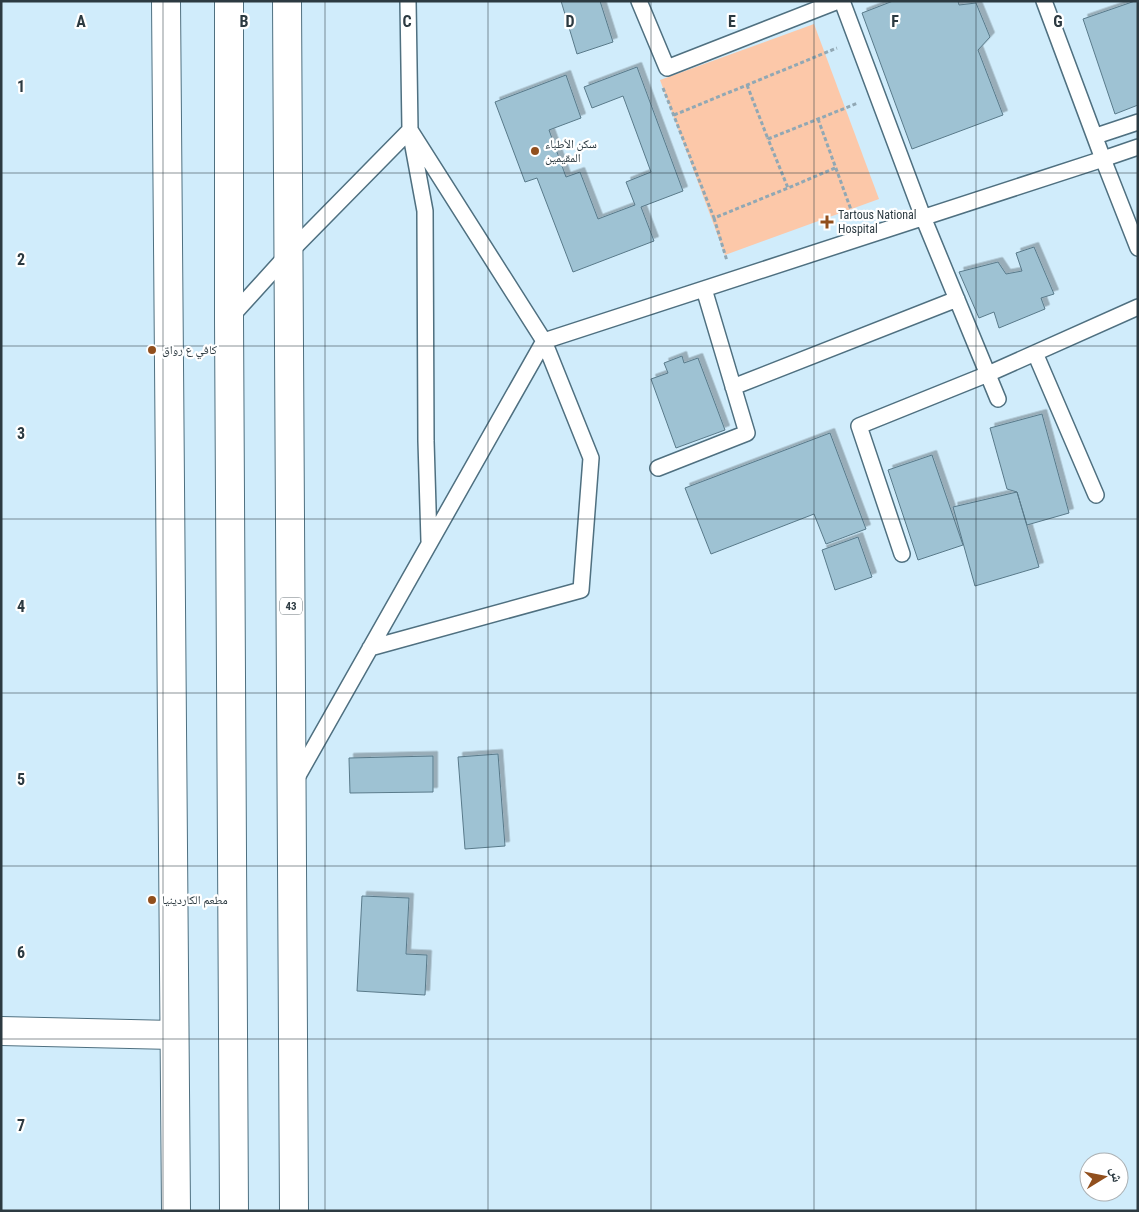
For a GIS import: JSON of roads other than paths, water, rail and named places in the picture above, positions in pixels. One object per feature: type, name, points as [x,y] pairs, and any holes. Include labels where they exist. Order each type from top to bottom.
[{"type":"main road","points":[[166,1],[173,1035],[176,1211]]},
{"type":"main road","points":[[229,1],[234,1211]]},
{"type":"main road","name":"43","points":[[287,1],[294,1211]]},
{"type":"main road","points":[[1,1031],[173,1035]]},
{"type":"lane","points":[[408,1],[410,130],[425,211],[426,442],[429,543]]},
{"type":"lane","points":[[639,1],[667,68],[840,1],[923,217],[998,399]]},
{"type":"lane","points":[[1045,1],[1138,248]]},
{"type":"lane","points":[[1096,136],[1138,122]]},
{"type":"lane","points":[[229,319],[289,253],[410,130]]},
{"type":"lane","points":[[370,648],[581,590],[591,458],[544,341],[410,130]]},
{"type":"lane","points":[[292,786],[544,341],[1138,147]]},
{"type":"lane","points":[[658,468],[747,433],[704,289]]},
{"type":"lane","points":[[733,387],[957,299]]},
{"type":"lane","points":[[902,554],[860,426],[988,374],[1138,306]]},
{"type":"lane","points":[[1035,353],[1096,494]]},
{"type":"place","name":"سكن الأطباء المقيمين","points":[[535,151]]},
{"type":"place","name":"Tartous National Hospital","points":[[827,222]]},
{"type":"place","name":"كافي ع رواق","points":[[152,350]]},
{"type":"place","name":"مطعم الكاردينيا","points":[[152,900]]}]
